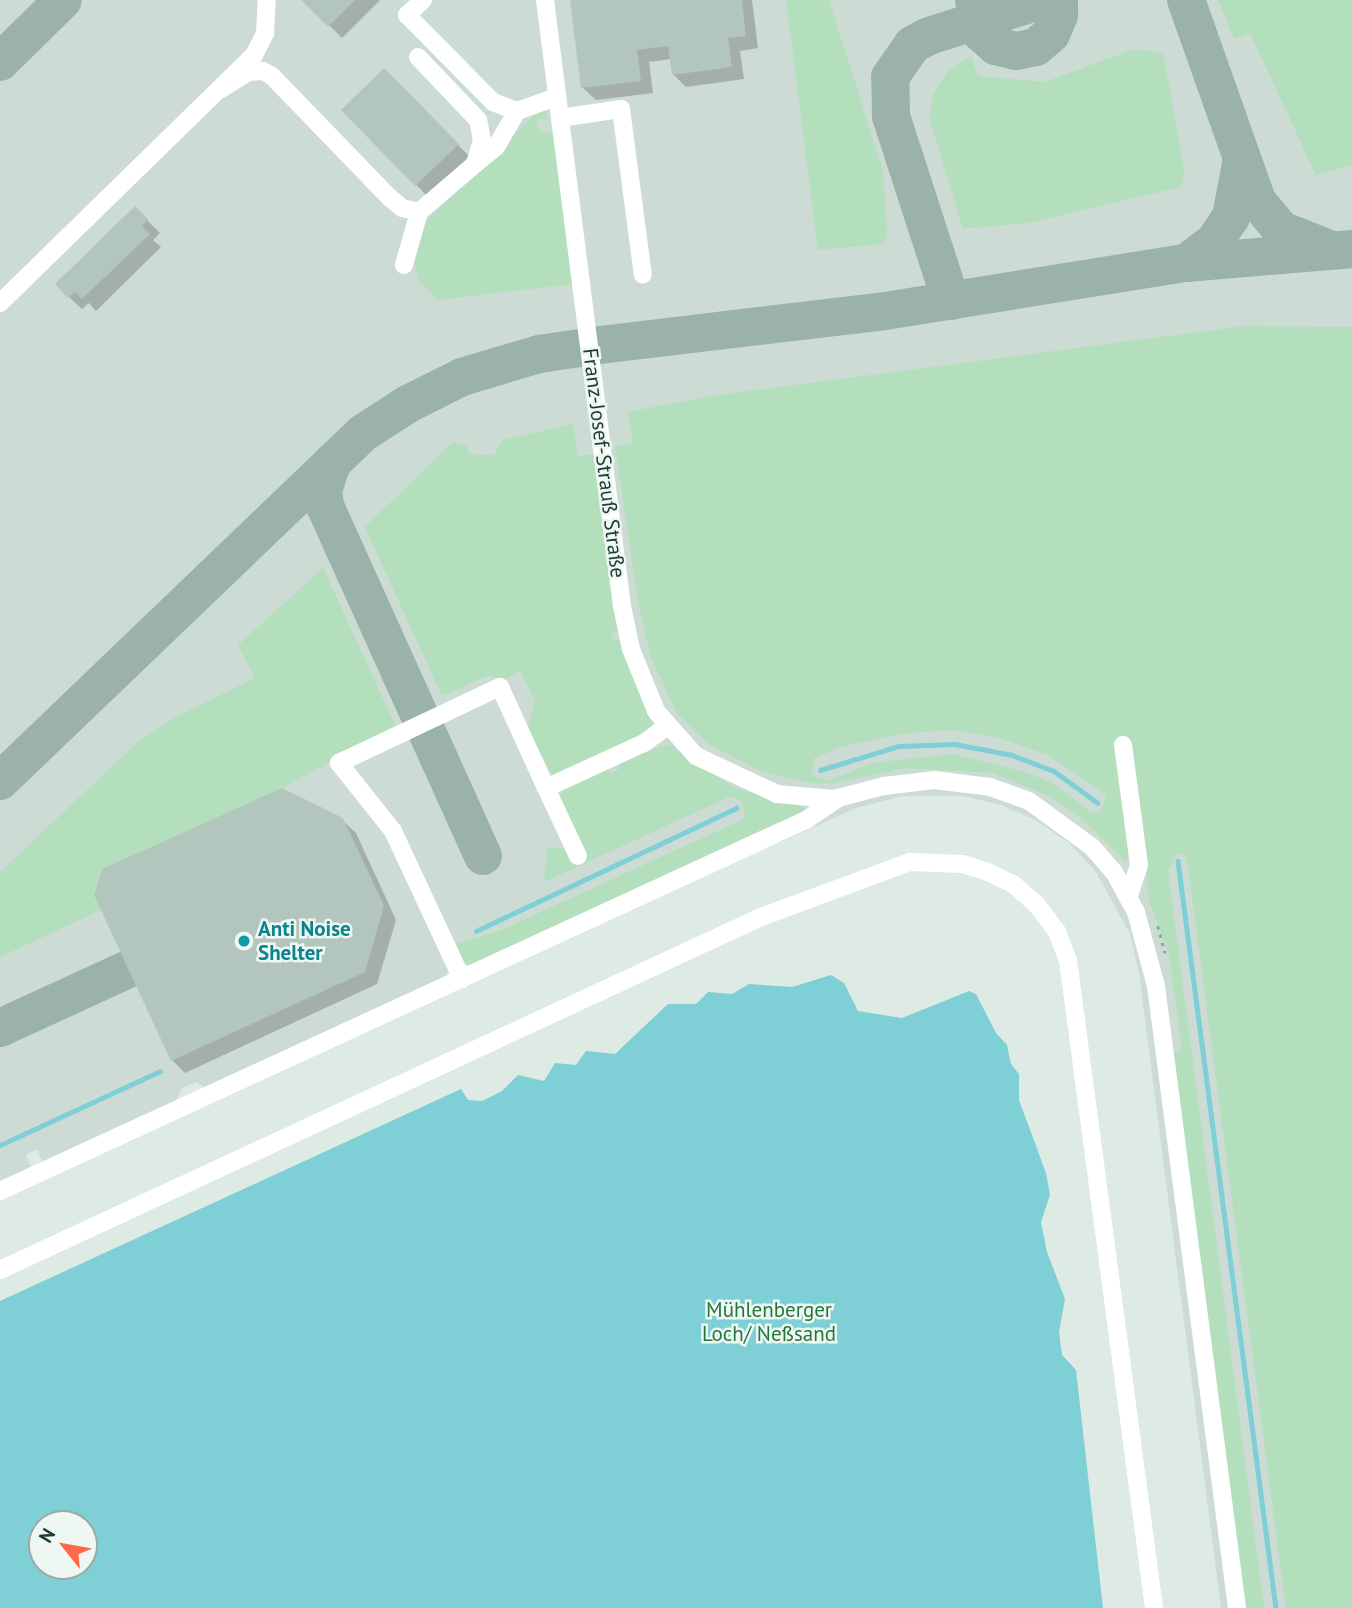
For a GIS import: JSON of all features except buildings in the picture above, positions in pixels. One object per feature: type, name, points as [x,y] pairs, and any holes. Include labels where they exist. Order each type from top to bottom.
[{"type":"street","points":[[0,303],[254,55],[265,33],[267,0]]},
{"type":"street","points":[[423,0],[407,15],[485,97],[517,111]]},
{"type":"street","name":"Franz-Josef-Strauß Straße","points":[[545,0],[627,633],[646,693],[666,727],[696,756],[757,788],[807,800],[837,799]]},
{"type":"street","points":[[418,57],[478,120],[481,129],[475,164]]},
{"type":"street","points":[[221,89],[248,72],[262,71],[272,76],[389,197],[402,208],[419,212]]},
{"type":"street","points":[[481,129],[517,111],[557,97]]},
{"type":"street","points":[[560,118],[621,109],[643,275]]},
{"type":"street","points":[[404,265],[419,212],[496,147],[517,111]]},
{"type":"street","points":[[462,979],[393,831],[339,763],[500,687],[578,856]]},
{"type":"street","points":[[546,788],[644,743],[666,727]]},
{"type":"street","points":[[1123,745],[1139,865],[1128,898]]},
{"type":"street","points":[[0,1191],[806,820],[837,799],[893,784],[934,780],[1012,794],[1078,833],[1114,872],[1142,928],[1156,986],[1237,1608]]},
{"type":"street","points":[[0,1270],[761,917],[910,862],[963,864],[1013,884],[1037,905],[1057,932],[1068,960],[1154,1608]]},
{"type":"path","points":[[1156,920],[1166,959]]},
{"type":"shaded area","points":[[0,0],[1352,0],[1352,1608],[1221,1608],[1139,973],[1130,934],[1096,872],[1068,842],[1035,820],[1001,805],[963,796],[903,796],[856,808],[781,842],[777,833],[461,960],[449,966],[446,977],[205,1088],[196,1082],[182,1088],[176,1101],[43,1162],[37,1149],[26,1155],[32,1168],[0,1182]]},
{"type":"green space","points":[[786,0],[829,0],[883,171],[887,234],[883,244],[818,250]]},
{"type":"green space","points":[[1218,0],[1352,0],[1352,165],[1316,175],[1250,33],[1234,39]]},
{"type":"green space","points":[[1135,49],[1163,53],[1185,174],[1181,187],[1028,223],[963,229],[929,117],[934,92],[949,70],[971,56],[978,76],[1044,82]]},
{"type":"green space","points":[[540,109],[546,112],[547,118],[537,120],[539,131],[553,134],[573,284],[437,300],[419,281],[414,260],[427,220]]},
{"type":"green space","points":[[1244,326],[1352,327],[1352,1608],[1286,1608],[1188,866],[1185,855],[1177,854],[1168,871],[1264,1608],[1245,1608],[1174,1053],[1182,1050],[1169,953],[1150,904],[1130,744],[1130,856],[1125,861],[1079,816],[1049,796],[993,773],[908,768],[833,783],[810,783],[763,772],[708,744],[677,713],[651,658],[638,601],[615,446],[633,443],[628,412],[710,396]],"holes":[[[952,730],[996,737],[1048,755],[1107,795],[1100,812],[1092,813],[1052,783],[1025,772],[952,754],[873,763],[828,781],[812,776],[813,759],[840,747],[906,733]]]},
{"type":"green space","points":[[573,424],[578,456],[595,454],[618,631],[612,632],[613,640],[619,640],[652,724],[650,732],[553,776],[527,729],[535,701],[520,671],[502,680],[489,675],[442,696],[365,527],[453,442],[468,446],[468,454],[494,455],[502,440]]},
{"type":"green space","points":[[323,568],[396,727],[282,788],[102,869],[94,895],[101,910],[0,957],[0,872],[138,742],[174,718],[255,678],[238,645]]},
{"type":"green space","points":[[668,744],[735,788],[813,810],[472,966],[459,962],[451,945],[499,931],[746,818],[741,801],[731,796],[544,882],[547,848],[565,848],[559,798],[564,788],[607,768],[610,773],[618,770],[618,763]]},
{"type":"water","name":"Mühlenberger Loch/ Neßsand","points":[[831,975],[844,983],[858,1011],[902,1018],[969,991],[976,994],[996,1033],[1007,1045],[1011,1064],[1019,1074],[1019,1100],[1046,1173],[1050,1195],[1041,1222],[1047,1252],[1065,1299],[1059,1332],[1062,1355],[1076,1370],[1103,1608],[0,1608],[0,1301],[461,1089],[468,1100],[482,1101],[502,1091],[518,1075],[544,1081],[555,1063],[576,1065],[586,1051],[615,1054],[668,1004],[696,1004],[708,992],[732,994],[749,984],[792,987]]},
{"type":"waterway","points":[[820,770],[899,746],[955,744],[1012,755],[1054,771],[1098,803]]},
{"type":"waterway","points":[[476,931],[736,808]]},
{"type":"waterway","points":[[1178,861],[1276,1608]]},
{"type":"waterway","points":[[0,1145],[160,1071]]},
{"type":"taxiway","points":[[0,62],[63,0]]},
{"type":"taxiway","points":[[974,0],[981,33],[996,46],[1016,51],[1036,47],[1051,34],[1059,15],[1059,0]]},
{"type":"taxiway","points":[[951,301],[891,116],[890,77],[912,45],[929,36],[1042,0]]},
{"type":"taxiway","points":[[1186,0],[1257,201],[1281,230],[1327,248]]},
{"type":"taxiway","points":[[1186,263],[1214,242],[1231,217],[1241,164]]},
{"type":"taxiway","points":[[0,781],[363,433],[408,404],[462,377],[539,354],[600,345],[885,311],[1186,263],[1352,249]]},
{"type":"taxiway","points":[[332,463],[323,491],[325,506],[483,856]]},
{"type":"taxiway","points":[[0,1028],[176,947]]},
{"type":"place","name":"Anti Noise Shelter","points":[[244,941]]}]
